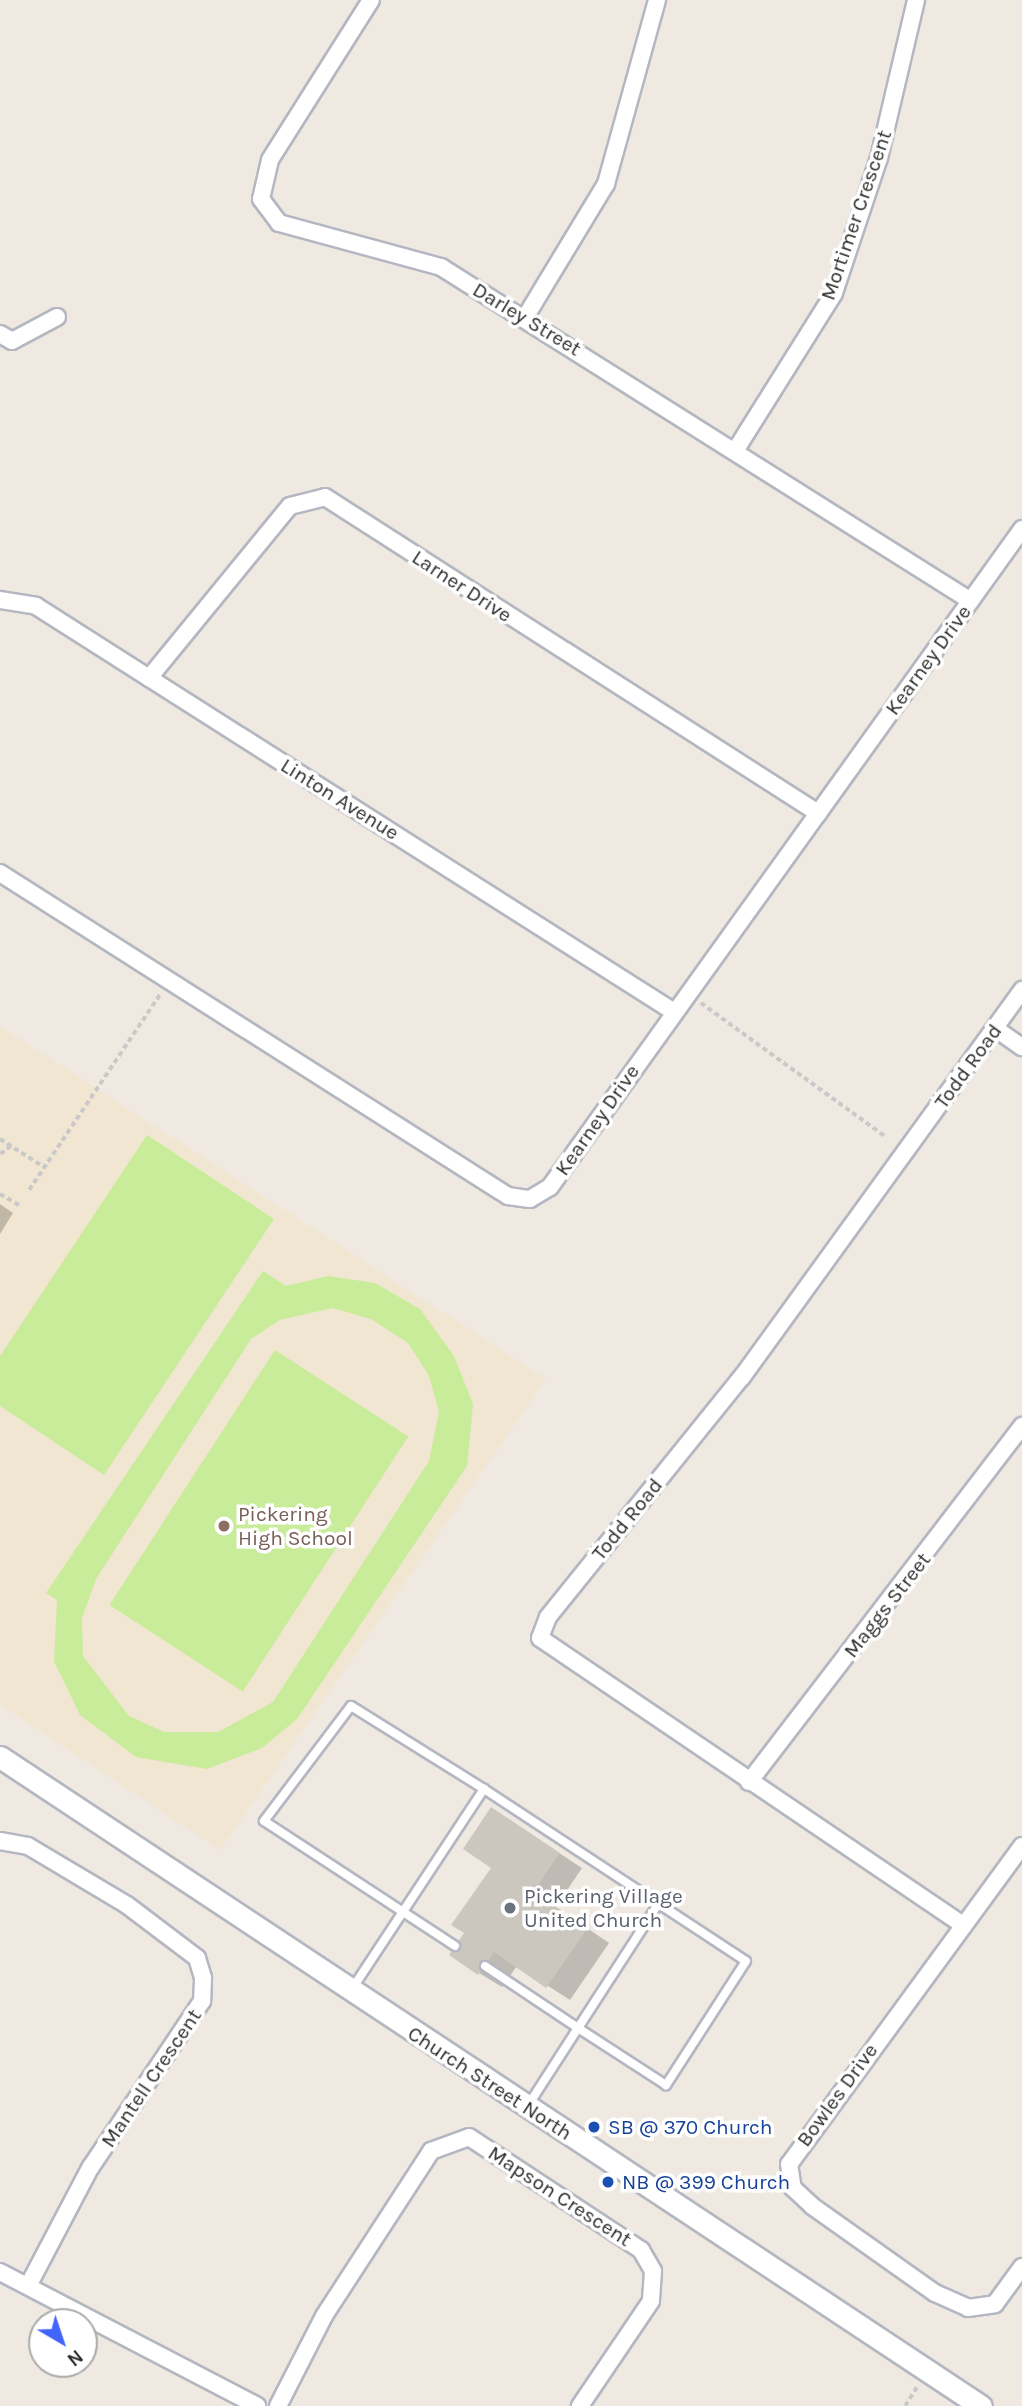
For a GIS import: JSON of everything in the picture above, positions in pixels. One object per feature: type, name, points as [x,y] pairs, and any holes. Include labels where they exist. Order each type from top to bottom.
[{"type":"street","name":"Darley Street","points":[[371,0],[270,160],[261,199],[279,223],[441,267],[526,316],[971,601]]},
{"type":"street","points":[[526,316],[606,184],[657,0]]},
{"type":"street","name":"Mortimer Crescent","points":[[735,451],[834,293],[879,158],[916,0]]},
{"type":"street","points":[[0,334],[12,341],[57,317]]},
{"type":"street","name":"Larner Drive","points":[[149,678],[290,506],[326,497],[818,813]]},
{"type":"street","name":"Kearney Drive","points":[[0,873],[508,1196],[530,1199],[550,1187],[1022,528]]},
{"type":"street","name":"Linton Avenue","points":[[0,600],[36,606],[674,1012]]},
{"type":"street","name":"Todd Road","points":[[963,1925],[540,1638],[548,1618],[742,1377],[1022,990]]},
{"type":"street","points":[[996,1029],[1022,1047]]},
{"type":"street","name":"Maggs Street","points":[[749,1782],[1022,1426]]},
{"type":"street","name":"Church Street North","points":[[0,1757],[350,1992],[981,2406]]},
{"type":"street","name":"Mantell Crescent","points":[[0,1841],[28,1846],[127,1905],[197,1958],[202,1978],[202,2001],[90,2168],[28,2286]]},
{"type":"street","name":"Bowles Drive","points":[[1022,1846],[789,2164],[793,2188],[812,2206],[935,2292],[968,2308],[995,2304],[1022,2267]]},
{"type":"street","name":"Mapson Crescent","points":[[278,2406],[324,2316],[417,2170],[431,2151],[469,2137],[641,2250],[653,2271],[651,2301],[580,2406]]},
{"type":"street","points":[[0,2272],[257,2406]]},
{"type":"lane","points":[[455,1946],[399,1913],[264,1821],[351,1706],[484,1789],[746,1961],[666,2085],[485,1966]]},
{"type":"lane","points":[[350,1992],[399,1913],[484,1789]]},
{"type":"lane","points":[[527,2108],[659,1903]]},
{"type":"path","points":[[29,1190],[169,980]]},
{"type":"path","points":[[687,994],[886,1137]]},
{"type":"path","points":[[0,1139],[44,1167]]},
{"type":"path","points":[[0,1154],[11,1146]]},
{"type":"path","points":[[0,1194],[19,1206]]},
{"type":"shaded area","name":"Pickering High School","points":[[0,1026],[546,1379],[220,1850],[0,1704]]},
{"type":"green space","points":[[147,1135],[274,1219],[104,1475],[0,1406],[0,1356]]},
{"type":"green space","points":[[263,1271],[286,1286],[328,1276],[375,1283],[420,1309],[454,1356],[473,1404],[467,1466],[297,1719],[262,1748],[207,1769],[136,1757],[80,1715],[54,1661],[57,1600],[46,1593]],"holes":[[[332,1308],[371,1319],[408,1343],[429,1376],[439,1412],[429,1461],[273,1702],[218,1732],[164,1732],[129,1716],[83,1656],[82,1618],[96,1579],[251,1339],[280,1320]]]},
{"type":"green space","points":[[275,1350],[408,1437],[243,1692],[109,1605]]},
{"type":"building","name":"Pickering Village United Church","points":[[491,1807],[560,1853],[533,1892],[587,1929],[546,1988],[494,1952],[478,1975],[449,1955],[464,1933],[451,1925],[491,1868],[463,1849]]},
{"type":"place","name":"Pickering High School","points":[[224,1526]]},
{"type":"place","name":"Pickering Village United Church","points":[[510,1908]]},
{"type":"place","name":"SB @ 370 Church","points":[[594,2127]]},
{"type":"place","name":"NB @ 399 Church","points":[[608,2182]]}]
